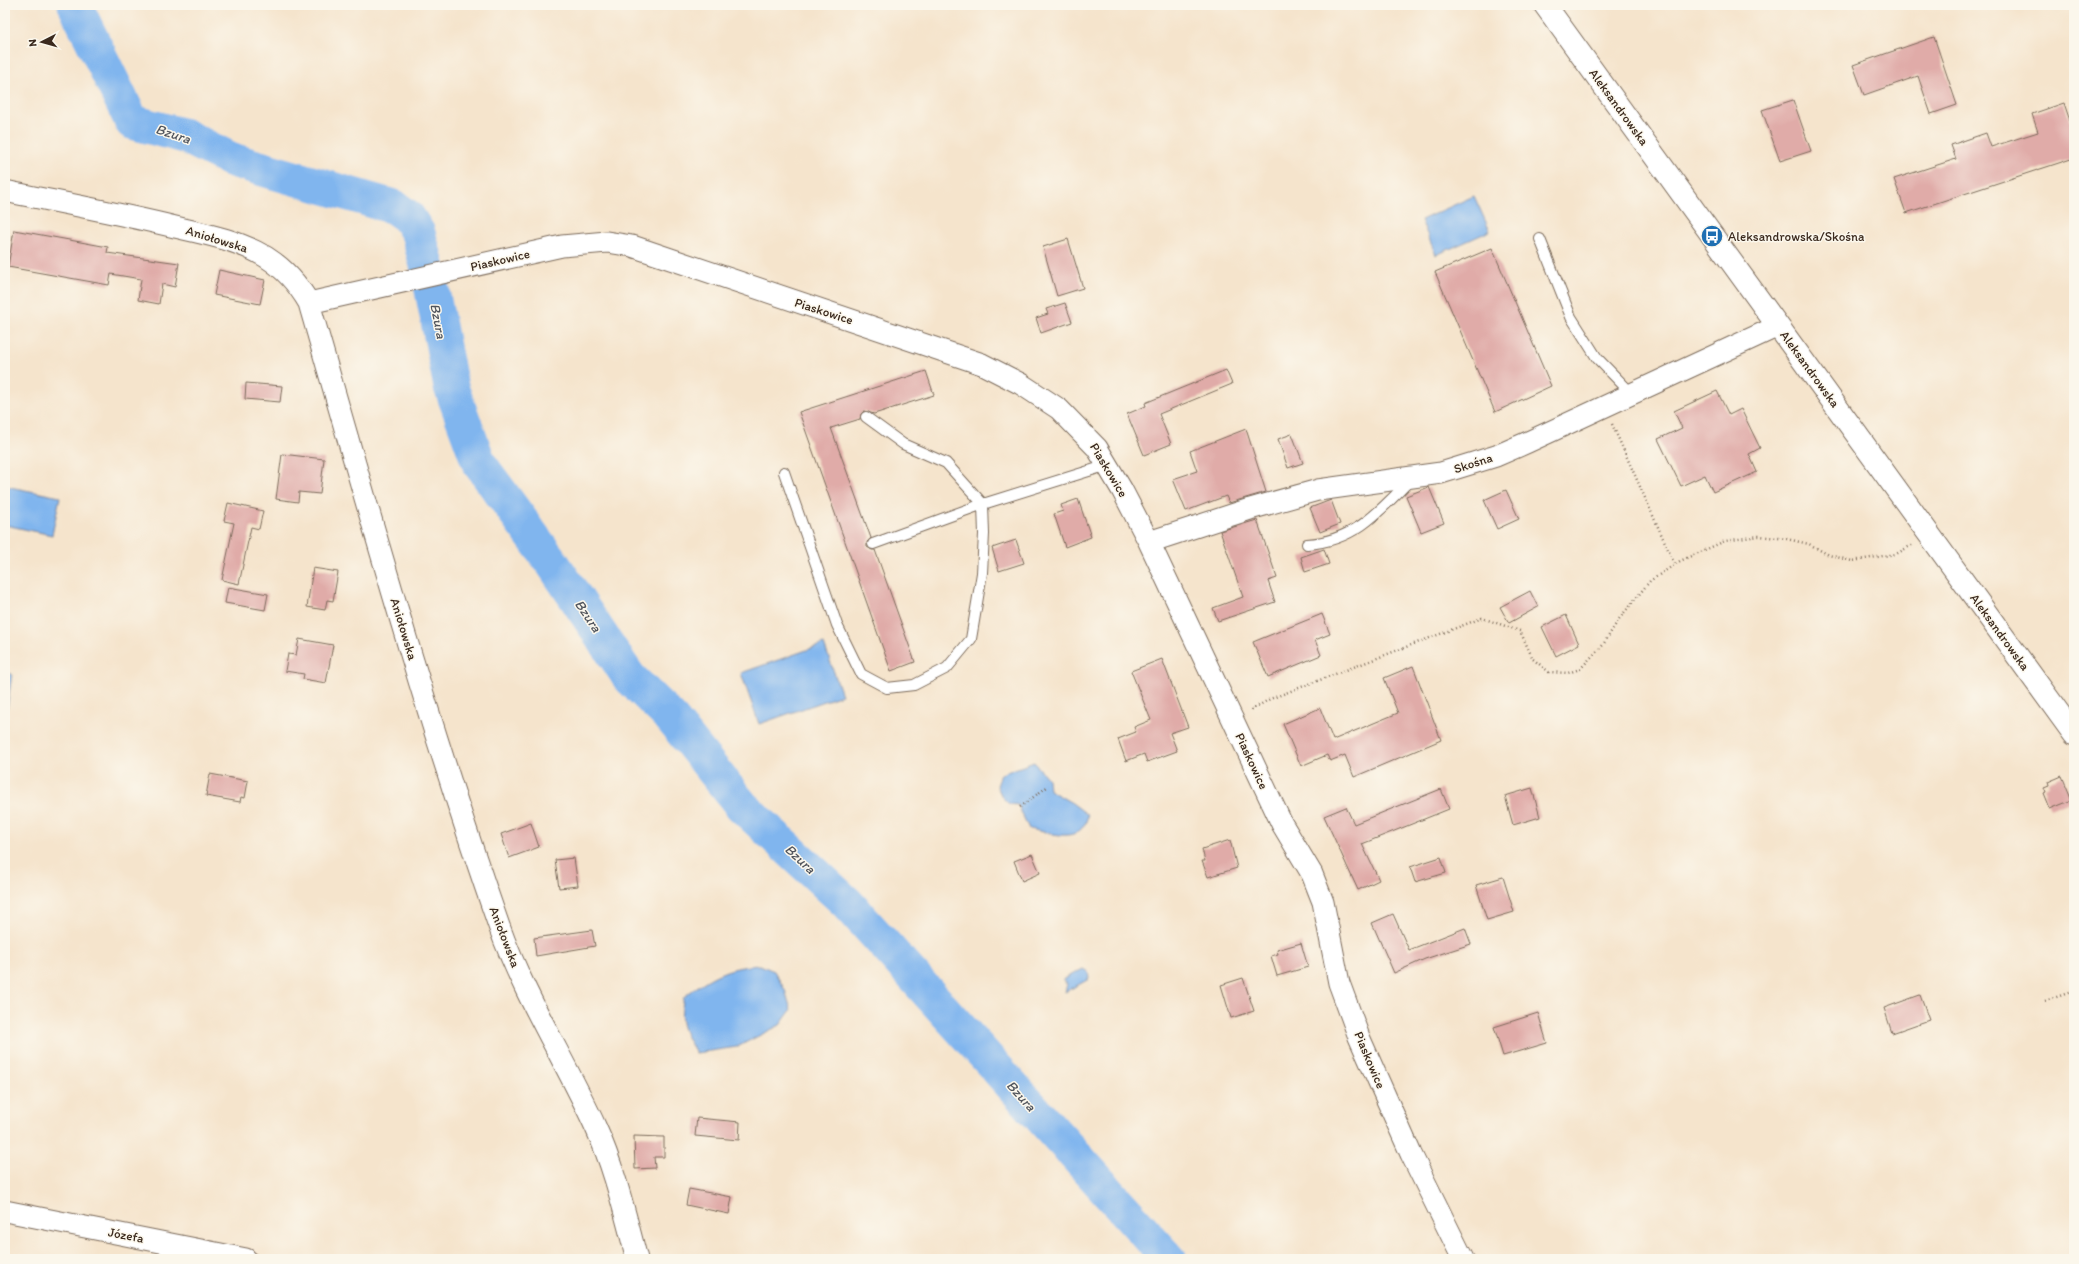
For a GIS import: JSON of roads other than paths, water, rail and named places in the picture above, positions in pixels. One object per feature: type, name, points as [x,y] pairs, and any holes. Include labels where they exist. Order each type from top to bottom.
[{"type":"main road","name":"Aleksandrowska","points":[[1545,5],[2074,734]]},
{"type":"street","name":"Aniołowska","points":[[5,191],[158,223],[243,245],[266,257],[283,269],[302,290],[309,303],[400,620],[444,760],[500,929],[516,967],[597,1130],[613,1172],[637,1259]]},
{"type":"street","name":"Piaskowice","points":[[309,303],[562,246],[607,242],[632,246],[982,364],[1021,384],[1058,408],[1098,448],[1108,465],[1149,542],[1282,824],[1312,874],[1323,902],[1339,983],[1359,1037],[1411,1154],[1463,1259]]},
{"type":"street","name":"Skośna","points":[[1149,542],[1290,496],[1318,490],[1441,473],[1496,456],[1778,326]]},
{"type":"street","name":"Józefa","points":[[5,1211],[246,1259]]},
{"type":"lane","points":[[1540,239],[1571,317],[1597,358],[1631,393]]},
{"type":"lane","points":[[784,472],[837,625],[861,674],[887,688],[914,685],[947,668],[971,639],[982,573],[984,534],[983,504],[946,463],[903,444],[866,417]]},
{"type":"lane","points":[[873,544],[983,504],[1108,465]]},
{"type":"lane","points":[[1307,544],[1342,537],[1364,525],[1414,476]]},
{"type":"water","points":[[1474,196],[1490,231],[1436,255],[1421,220]]},
{"type":"water","points":[[5,486],[60,497],[52,535],[5,525]]},
{"type":"water","points":[[824,644],[842,695],[759,724],[741,673]]},
{"type":"water","points":[[5,673],[12,674],[5,723]]},
{"type":"water","points":[[1034,762],[1048,779],[1049,790],[1072,803],[1088,815],[1084,825],[1079,831],[1073,834],[1056,835],[1029,829],[1018,805],[1009,804],[1002,797],[997,786],[1001,774]]},
{"type":"water","points":[[760,965],[774,971],[785,990],[791,1010],[780,1025],[737,1047],[696,1053],[683,1026],[682,1006],[684,997],[702,983],[728,970]]},
{"type":"water","points":[[1083,969],[1088,972],[1089,979],[1065,992],[1067,984],[1062,980]]},
{"type":"waterway","name":"Bzura","points":[[75,5],[132,122],[185,136],[232,160],[394,207],[408,217],[418,233],[427,265],[451,387],[479,463],[553,564],[629,677],[672,719],[742,806],[847,903],[1169,1259]]},
{"type":"place","name":"Aleksandrowska/Skośna","points":[[1712,236]]}]
